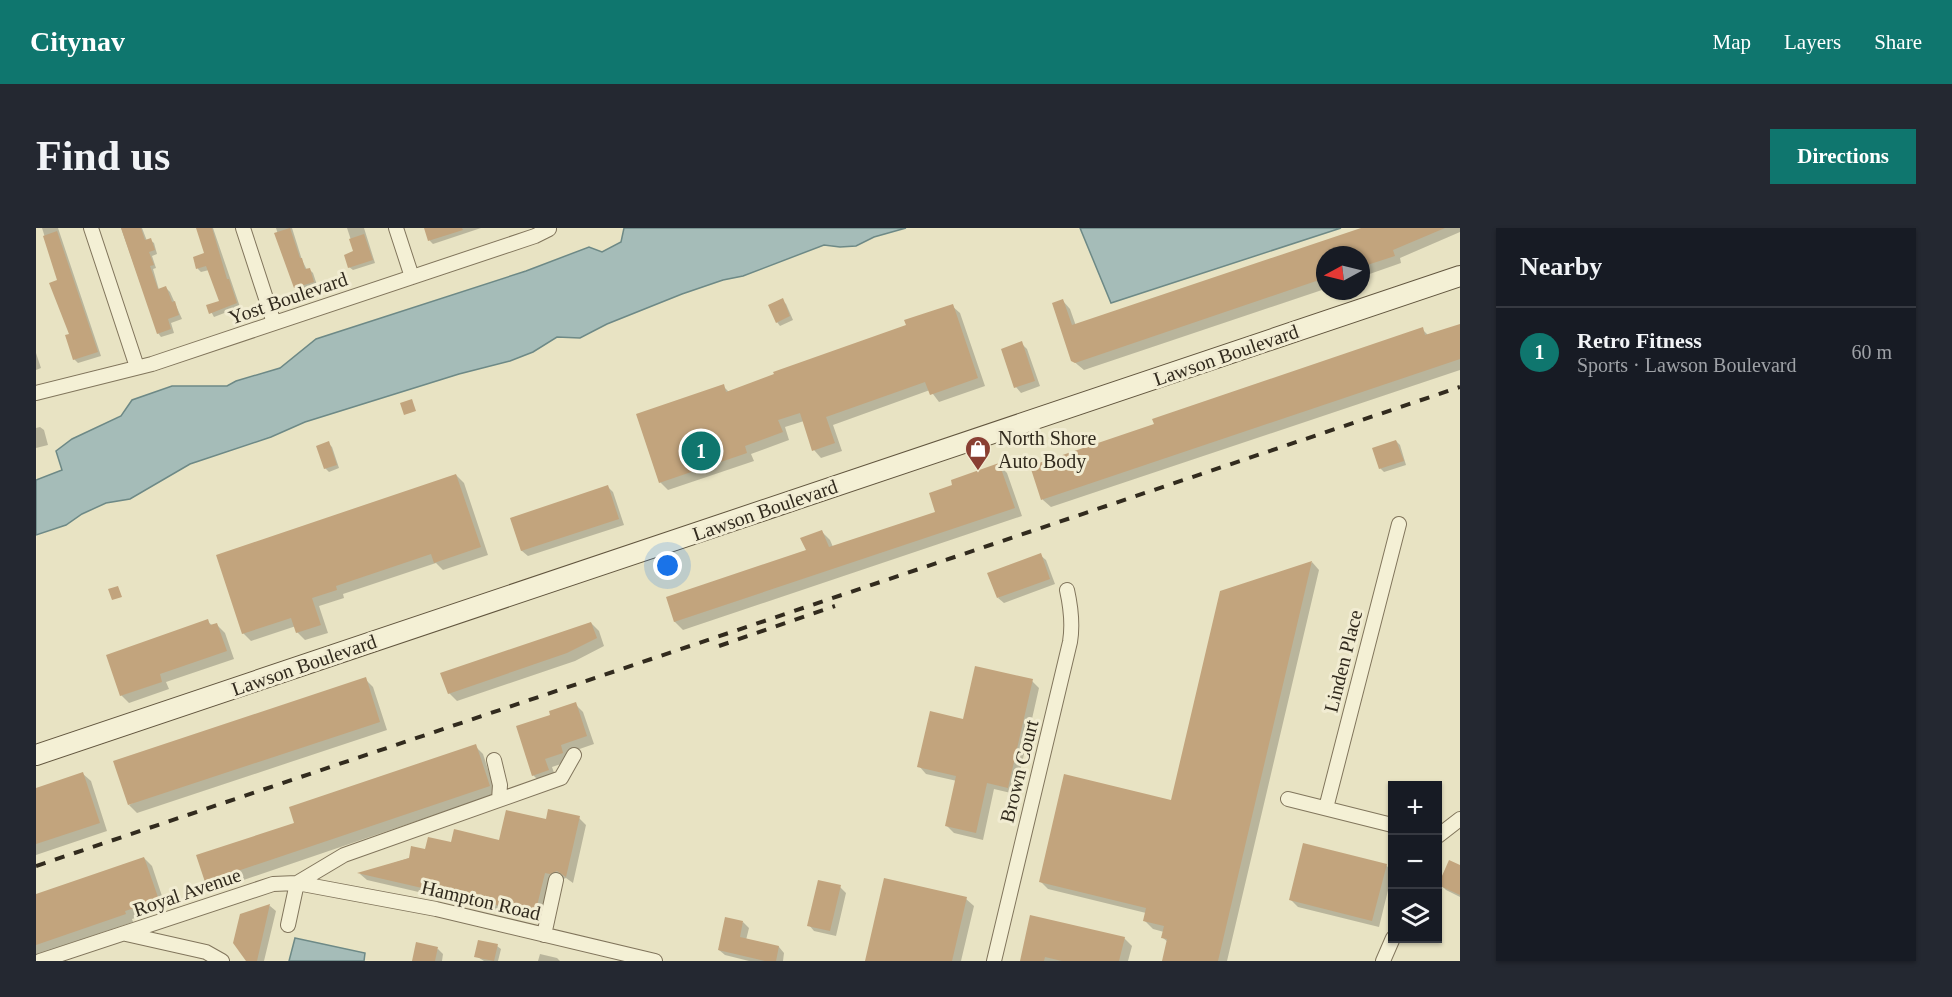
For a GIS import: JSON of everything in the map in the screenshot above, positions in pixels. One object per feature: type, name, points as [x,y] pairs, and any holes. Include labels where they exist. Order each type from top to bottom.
[{"type":"main road","name":"Lawson Boulevard","points":[[36,755],[1460,276]]},
{"type":"street","points":[[91,228],[137,367]]},
{"type":"street","points":[[243,228],[274,323]]},
{"type":"street","points":[[396,228],[412,277]]},
{"type":"street","name":"Yost Boulevard","points":[[36,393],[137,367],[274,323],[535,236],[549,230],[548,228]]},
{"type":"street","name":"Linden Place","points":[[1326,808],[1399,524]]},
{"type":"street","name":"Brown Court","points":[[994,961],[1070,642],[1071,610],[1066,590]]},
{"type":"street","name":"Royal Avenue","points":[[40,961],[273,884],[297,882],[344,855],[561,778],[574,755]]},
{"type":"street","points":[[494,760],[500,785],[499,800]]},
{"type":"street","points":[[1288,799],[1388,824]]},
{"type":"street","points":[[1438,835],[1460,819]]},
{"type":"street","points":[[544,935],[556,880]]},
{"type":"street","points":[[288,926],[297,882]]},
{"type":"street","name":"Hampton Road","points":[[297,882],[436,909],[655,961]]},
{"type":"street","points":[[124,934],[206,952],[222,961]]},
{"type":"street","points":[[1383,961],[1391,943]]},
{"type":"water","points":[[624,228],[906,228],[874,237],[856,246],[824,245],[743,276],[723,280],[682,294],[607,324],[580,338],[557,337],[533,352],[510,361],[459,374],[305,422],[271,437],[190,464],[130,499],[106,503],[82,514],[66,525],[36,535],[36,480],[62,470],[56,451],[72,439],[121,416],[132,400],[172,386],[227,386],[236,381],[280,368],[316,339],[526,271],[589,247],[602,252],[621,242]]},
{"type":"water","points":[[1080,228],[1341,228],[1111,303]]},
{"type":"water","points":[[295,938],[365,953],[364,961],[289,961]]},
{"type":"building","points":[[121,228],[141,228],[145,240],[151,238],[155,250],[149,252],[154,265],[150,266],[158,289],[166,286],[172,302],[175,301],[179,315],[168,319],[171,329],[157,334]]},
{"type":"building","points":[[196,228],[212,228],[227,279],[229,279],[237,303],[209,314],[206,305],[219,301],[206,266],[196,269],[193,257],[204,253]]},
{"type":"building","points":[[290,228],[300,258],[302,258],[305,269],[310,268],[314,282],[294,288],[274,233]]},
{"type":"building","points":[[424,228],[462,228],[463,230],[428,241]]},
{"type":"building","points":[[1361,228],[1445,228],[1393,250],[1395,256],[1370,264],[1370,246],[1316,246],[1316,281],[1075,363],[1071,361],[1052,303],[1063,299],[1072,325]]},
{"type":"building","points":[[57,231],[98,352],[73,360],[65,335],[69,334],[49,283],[57,280],[43,236]]},
{"type":"building","points":[[364,234],[373,260],[348,268],[344,255],[353,251],[349,239]]},
{"type":"building","points":[[783,298],[790,316],[776,323],[768,305]]},
{"type":"building","points":[[953,304],[978,378],[930,395],[925,382],[826,417],[835,443],[812,451],[800,413],[778,420],[783,432],[745,446],[747,453],[659,483],[636,414],[724,384],[726,392],[774,374],[773,372],[906,325],[904,320]]},
{"type":"building","points":[[1460,324],[1460,359],[1041,500],[1030,466],[1154,424],[1152,419],[1423,327],[1425,335]]},
{"type":"building","points":[[1022,341],[1035,381],[1014,388],[1001,349]]},
{"type":"building","points":[[412,399],[416,411],[404,415],[400,403]]},
{"type":"building","points":[[1396,440],[1404,461],[1379,469],[1372,448]]},
{"type":"building","points":[[329,441],[337,465],[324,469],[316,446]]},
{"type":"building","points":[[999,463],[1015,508],[674,622],[666,597],[806,550],[800,538],[822,530],[829,547],[935,512],[929,493],[952,485],[951,480]]},
{"type":"building","points":[[456,474],[481,547],[434,563],[431,554],[336,586],[337,590],[312,598],[321,625],[296,633],[291,618],[242,634],[216,555]]},
{"type":"building","points":[[608,485],[619,519],[521,551],[510,518]]},
{"type":"building","points":[[1041,553],[1050,579],[997,598],[987,573]]},
{"type":"building","points":[[1312,561],[1218,961],[1162,961],[1167,939],[1161,938],[1164,926],[1143,921],[1146,908],[1039,882],[1064,774],[1171,800],[1220,591]]},
{"type":"building","points":[[118,586],[122,597],[112,600],[108,589]]},
{"type":"building","points":[[208,619],[210,625],[217,623],[227,651],[160,674],[162,682],[120,696],[106,655]]},
{"type":"building","points":[[591,622],[597,638],[567,653],[448,694],[440,673]]},
{"type":"building","points":[[975,666],[1033,679],[1008,788],[987,783],[976,833],[945,826],[956,776],[917,767],[930,711],[963,719]]},
{"type":"building","points":[[366,677],[380,722],[128,805],[113,761]]},
{"type":"building","points":[[576,702],[587,736],[561,745],[563,753],[545,759],[549,770],[532,776],[516,726],[550,715],[549,711]]},
{"type":"building","points":[[476,744],[490,786],[205,882],[196,855],[294,823],[289,807]]},
{"type":"building","points":[[83,772],[100,823],[36,844],[36,788]]},
{"type":"building","points":[[548,809],[580,816],[566,877],[557,871],[550,874],[545,873],[535,914],[357,873],[409,858],[411,846],[425,849],[428,837],[451,842],[454,829],[499,840],[506,810],[546,819]]},
{"type":"building","points":[[1303,843],[1387,864],[1372,921],[1289,900]]},
{"type":"building","points":[[144,857],[159,900],[125,911],[126,914],[36,945],[36,894]]},
{"type":"building","points":[[1449,860],[1460,865],[1460,895],[1442,887],[1442,876]]},
{"type":"building","points":[[884,878],[967,897],[952,961],[865,961]]},
{"type":"building","points":[[818,880],[841,885],[830,931],[807,926]]},
{"type":"building","points":[[270,904],[257,961],[246,961],[233,943],[240,914]]},
{"type":"building","points":[[1030,915],[1125,937],[1119,961],[1062,961],[1045,957],[1044,961],[1020,961]]},
{"type":"building","points":[[725,917],[743,921],[740,937],[779,946],[776,961],[765,961],[718,950]]},
{"type":"building","points":[[478,940],[498,944],[494,961],[474,957]]},
{"type":"building","points":[[416,942],[438,947],[435,961],[412,961]]},
{"type":"railway","points":[[36,866],[1460,387]]},
{"type":"railway","points":[[719,646],[835,606]]},
{"type":"place","name":"Retro Fitness","points":[[701,451]]},
{"type":"place","name":"North Shore Auto Body","points":[[978,472]]}]
